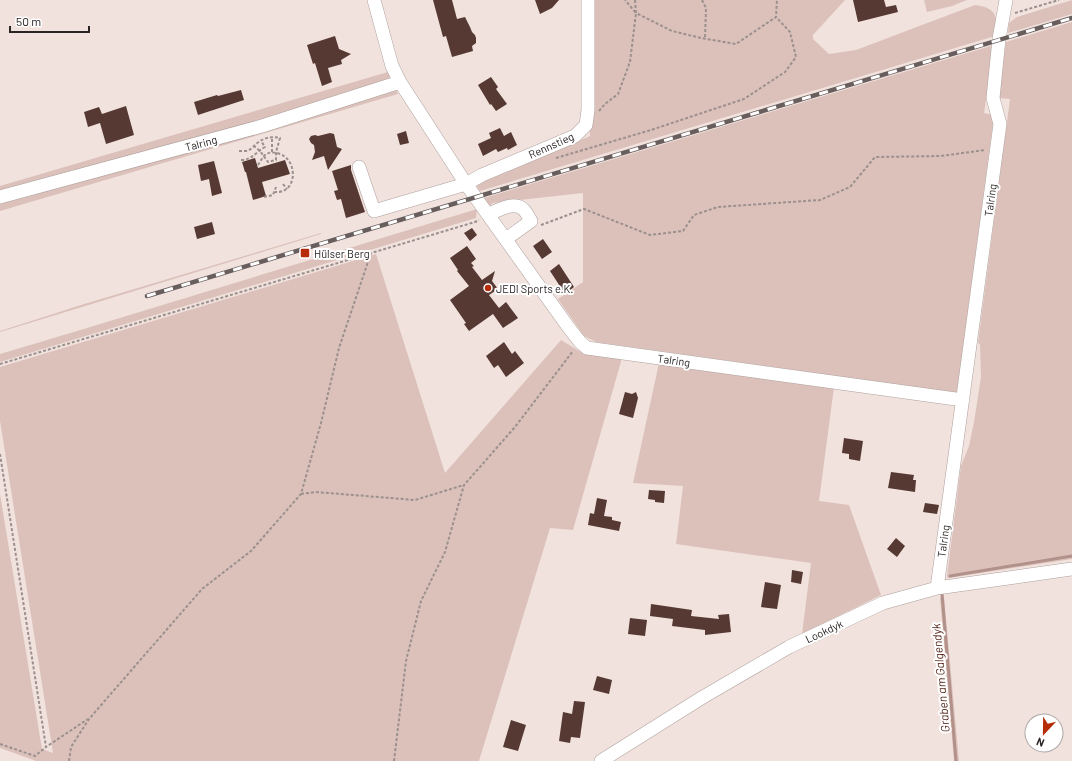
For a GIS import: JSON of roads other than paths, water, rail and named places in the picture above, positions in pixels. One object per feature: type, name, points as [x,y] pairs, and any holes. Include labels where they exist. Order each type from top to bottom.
[{"type":"street","name":"Talring","points":[[374,0],[392,66],[400,82],[466,184],[489,214],[564,322],[580,342],[587,348],[963,400]]},
{"type":"street","name":"Rennstieg","points":[[466,184],[482,174],[575,136],[586,125],[588,110],[588,0]]},
{"type":"street","name":"Talring","points":[[937,588],[1000,124],[993,98],[999,39],[1006,0]]},
{"type":"street","name":"Talring","points":[[0,197],[262,126],[400,82]]},
{"type":"street","points":[[359,167],[374,211],[466,184]]},
{"type":"street","points":[[489,214],[505,207],[515,206],[524,209],[531,221],[506,239]]},
{"type":"street","name":"Lookdyk","points":[[601,761],[789,647],[883,603],[937,588],[1072,569]]},
{"type":"waterway","name":"Graben am Galgendyk","points":[[950,576],[1072,556]]},
{"type":"waterway","name":"Graben am Galgendyk","points":[[942,594],[956,761]]},
{"type":"railway","points":[[147,296],[1072,18]]},
{"type":"place","name":"Hülser Berg","points":[[305,253]]},
{"type":"place","name":"JEDI Sports e.K.","points":[[488,288]]}]
